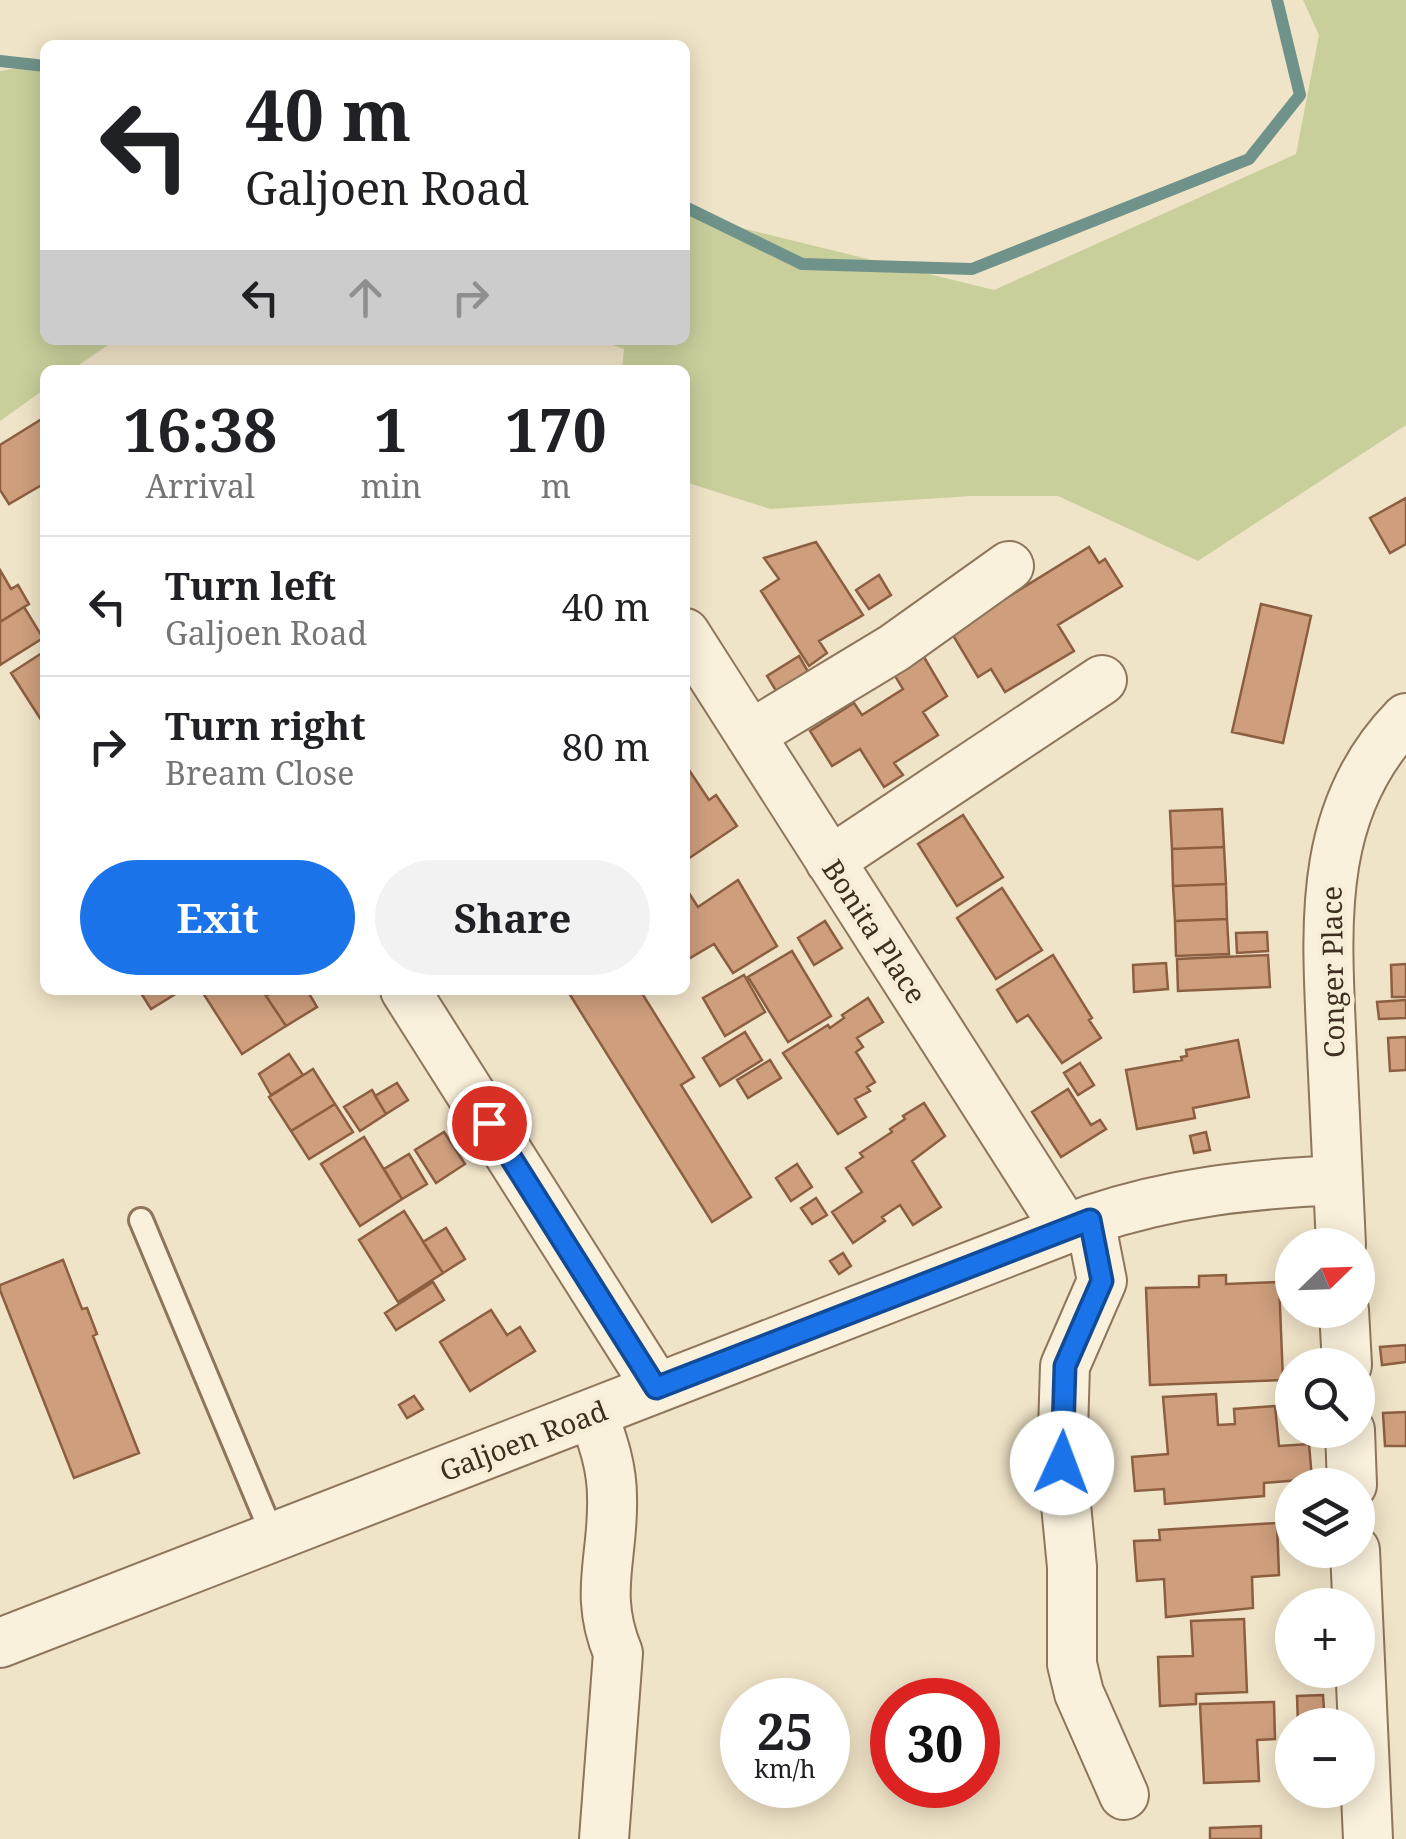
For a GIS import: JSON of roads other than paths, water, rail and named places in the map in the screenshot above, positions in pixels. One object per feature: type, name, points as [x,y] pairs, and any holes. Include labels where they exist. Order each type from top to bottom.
[{"type":"street","points":[[750,735],[894,648],[1010,566]]},
{"type":"street","name":"Bonita Place","points":[[690,642],[830,861],[1078,1224]]},
{"type":"street","points":[[830,861],[1102,680]]},
{"type":"street","name":"Conger Place","points":[[1340,1228],[1328,893],[1332,862],[1356,789],[1390,734],[1406,718]]},
{"type":"street","points":[[408,995],[656,1388]]},
{"type":"street","name":"Galjoen Road","points":[[0,1644],[1078,1224],[1136,1204],[1201,1190],[1338,1180]]},
{"type":"street","points":[[1078,1224],[1102,1281],[1065,1366],[1062,1463],[1072,1567],[1072,1664],[1079,1693],[1124,1795]]},
{"type":"street","points":[[593,1413],[611,1464],[613,1502],[603,1591],[608,1629],[618,1653],[604,1839]]},
{"type":"street","points":[[1356,1568],[1368,1839]]},
{"type":"lane","points":[[141,1220],[273,1536]]},
{"type":"waterway","points":[[690,209],[802,264],[972,269],[1249,159],[1300,95],[1277,0]]},
{"type":"waterway","points":[[0,61],[40,65]]}]
